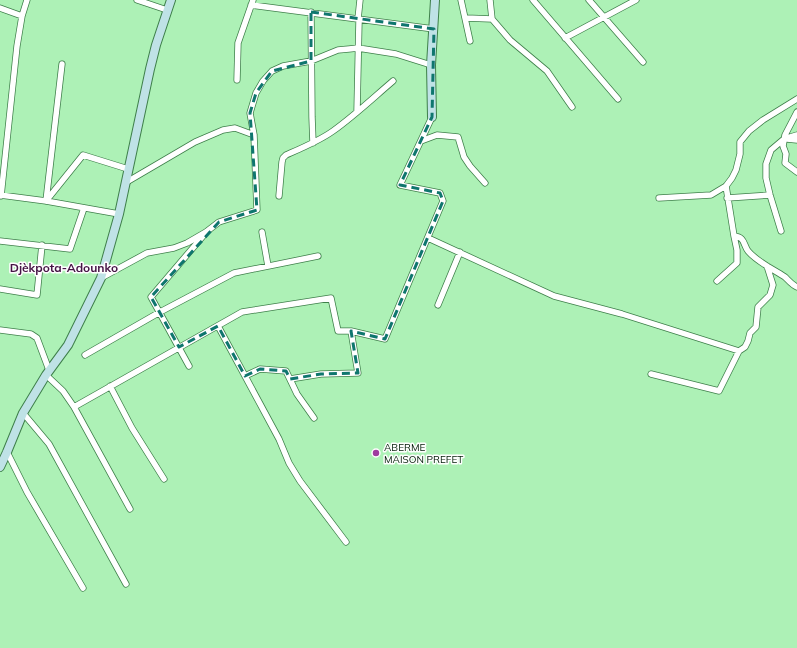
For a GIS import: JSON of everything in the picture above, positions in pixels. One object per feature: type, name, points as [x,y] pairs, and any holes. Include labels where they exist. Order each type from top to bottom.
[{"type":"street","points":[[27,0],[22,16],[17,46],[0,195],[46,201],[119,214]]},
{"type":"street","points":[[137,0],[167,10]]},
{"type":"street","points":[[0,467],[23,413],[48,372],[68,345],[101,278],[119,214],[150,69],[171,0]]},
{"type":"street","points":[[358,111],[358,19],[360,0]]},
{"type":"street","points":[[74,407],[242,312],[331,298],[338,331],[350,331],[385,339],[443,201],[440,193],[400,185],[432,116],[430,65],[434,29],[435,0]]},
{"type":"street","points":[[461,0],[470,41]]},
{"type":"street","points":[[490,0],[492,19],[510,40],[547,71],[572,107]]},
{"type":"street","points":[[533,0],[618,99]]},
{"type":"street","points":[[589,0],[643,62]]},
{"type":"street","points":[[565,38],[605,18],[636,0]]},
{"type":"street","points":[[237,80],[238,43],[252,2],[358,19],[434,29]]},
{"type":"street","points":[[0,8],[22,16]]},
{"type":"street","points":[[311,12],[313,143]]},
{"type":"street","points":[[466,18],[492,19]]},
{"type":"street","points":[[101,278],[147,253],[180,246],[206,232],[219,222],[258,210],[254,135],[250,113],[256,93],[263,81],[272,71],[283,66],[311,61],[338,50],[358,48],[396,54],[430,65]]},
{"type":"street","points":[[46,201],[62,64]]},
{"type":"street","points":[[278,196],[282,162],[286,155],[313,143],[333,131],[393,81]]},
{"type":"street","points":[[659,198],[711,195],[726,186],[736,170],[740,154],[740,142],[749,131],[797,99]]},
{"type":"street","points":[[797,112],[785,135],[783,146],[786,154],[785,163],[797,172]]},
{"type":"street","points":[[125,183],[195,142],[223,130],[235,128],[254,135]]},
{"type":"street","points":[[420,141],[437,135],[458,137],[464,156],[470,166],[485,183]]},
{"type":"street","points":[[781,231],[766,178],[766,164],[771,150],[784,139],[797,135]]},
{"type":"street","points":[[784,139],[797,140]]},
{"type":"street","points":[[46,201],[83,155],[128,169]]},
{"type":"street","points":[[717,281],[737,263],[737,250],[726,186]]},
{"type":"street","points":[[728,198],[770,195]]},
{"type":"street","points":[[0,241],[70,249],[84,208]]},
{"type":"street","points":[[189,366],[151,297],[206,232]]},
{"type":"street","points":[[262,232],[268,266]]},
{"type":"street","points":[[734,236],[738,236],[743,240],[748,250],[767,266],[785,277],[797,287]]},
{"type":"street","points":[[428,238],[554,296],[622,314],[739,352]]},
{"type":"street","points":[[0,289],[37,296],[42,245]]},
{"type":"street","points":[[438,305],[460,252]]},
{"type":"street","points":[[85,356],[160,312],[234,273],[318,256]]},
{"type":"street","points":[[651,374],[719,391],[739,352],[746,347],[750,333],[756,327],[758,307],[770,295],[773,285],[767,266]]},
{"type":"street","points":[[218,326],[279,439],[289,463],[300,481],[346,542]]},
{"type":"street","points":[[0,330],[31,334],[37,338],[48,372],[74,407],[130,509]]},
{"type":"street","points":[[290,379],[321,374],[358,373],[350,331]]},
{"type":"street","points":[[245,376],[260,369],[286,371],[296,394],[314,418]]},
{"type":"street","points":[[110,386],[132,428],[164,479]]},
{"type":"street","points":[[23,413],[49,444],[126,584]]},
{"type":"street","points":[[7,452],[27,492],[83,588]]},
{"type":"highlighted area","points":[[311,12],[434,29],[432,117],[400,185],[440,193],[443,201],[385,339],[351,331],[358,373],[321,374],[290,379],[286,371],[260,369],[245,376],[218,326],[179,347],[151,297],[219,222],[257,210],[250,113],[256,93],[272,71],[311,61]]},
{"type":"place","name":"ABERME MAISON PREFET","points":[[376,453]]},
{"type":"district","name":"Djèkpota-Adounko","points":[[64,268]]}]
